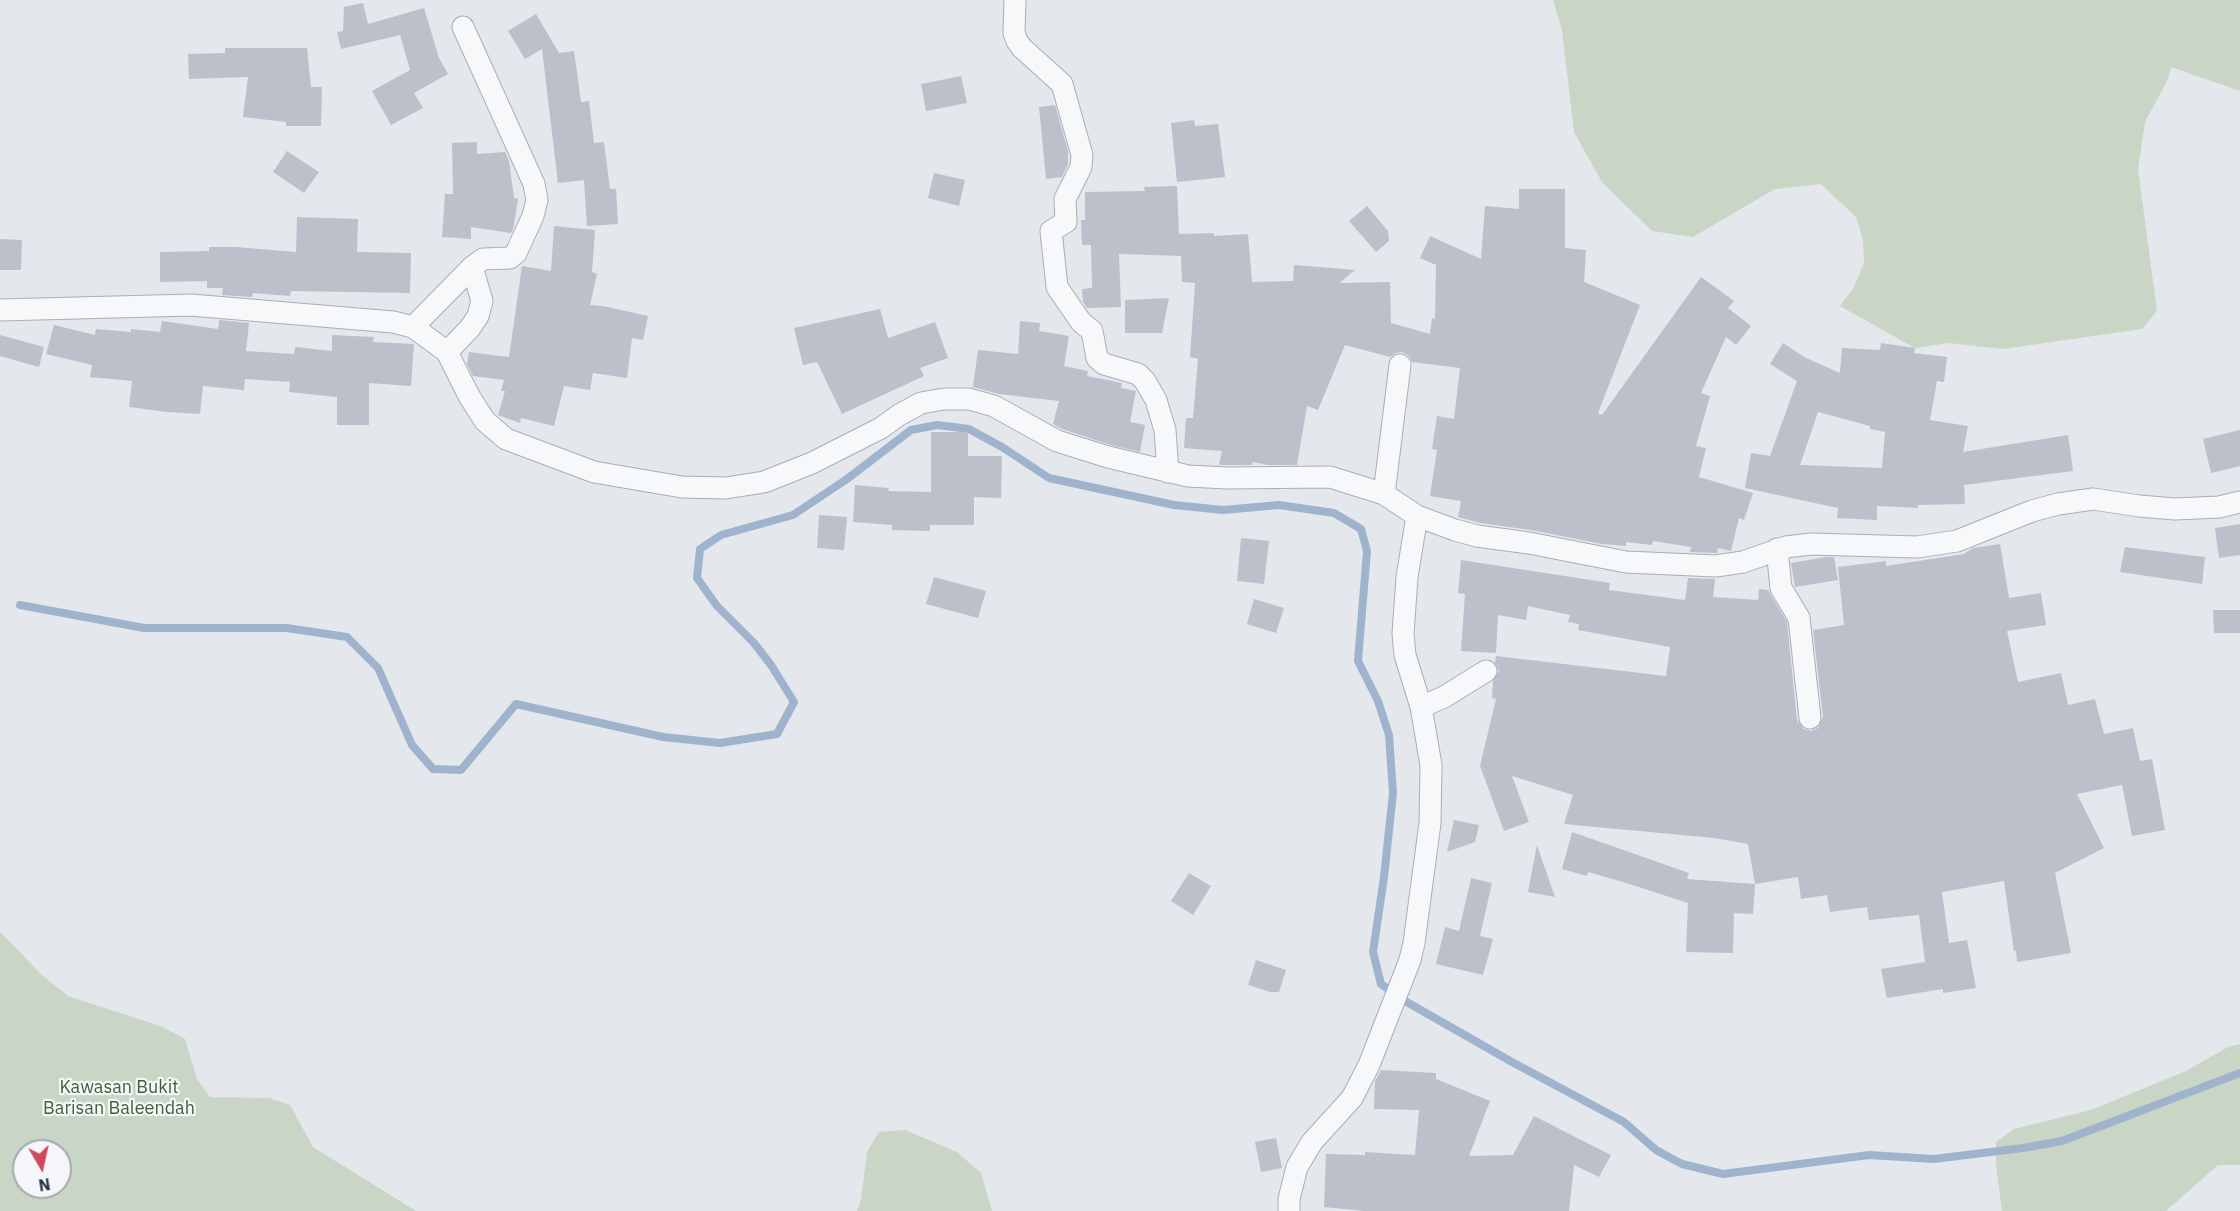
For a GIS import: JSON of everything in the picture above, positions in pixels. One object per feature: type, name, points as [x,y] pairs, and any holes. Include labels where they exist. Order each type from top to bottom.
[{"type":"street","points":[[1015,0],[1014,33],[1017,41],[1062,84],[1082,155],[1081,167],[1065,200],[1066,222],[1051,231],[1057,287],[1081,322],[1092,331],[1098,358],[1104,364],[1138,374],[1145,381],[1156,400],[1165,430],[1168,472]]},
{"type":"street","points":[[413,327],[472,267],[483,260],[510,258],[516,253],[533,216],[537,200],[534,184],[463,27]]},
{"type":"street","points":[[447,352],[470,328],[480,309],[482,301],[472,267]]},
{"type":"street","points":[[0,310],[191,305],[393,322],[413,327],[447,352],[469,396],[485,421],[506,439],[594,472],[671,485],[726,488],[764,482],[812,463],[921,403],[944,399],[969,399],[994,406],[1057,441],[1168,472],[1188,476],[1227,478],[1330,477],[1384,494],[1417,516],[1455,530],[1477,536],[1529,543],[1626,562],[1716,566],[1743,562],[1777,549],[1811,544],[1917,547],[1947,542],[1986,531],[2032,511],[2058,504],[2093,499],[2175,509],[2219,507],[2240,502]]},
{"type":"street","points":[[1384,494],[1400,365]]},
{"type":"street","points":[[1289,1211],[1289,1199],[1297,1167],[1312,1142],[1352,1098],[1369,1065],[1407,970],[1414,943],[1430,823],[1431,765],[1421,707],[1405,655],[1403,634],[1407,577],[1417,516]]},
{"type":"street","points":[[1777,549],[1781,588],[1799,618],[1810,718]]},
{"type":"street","points":[[1421,707],[1444,697],[1486,671]]},
{"type":"green space","points":[[1553,0],[2240,0],[2240,91],[2171,67],[2168,79],[2145,122],[2138,169],[2157,311],[2142,329],[2003,349],[1949,343],[1915,348],[1840,306],[1854,287],[1864,263],[1863,240],[1856,217],[1821,184],[1775,189],[1693,237],[1652,231],[1602,182],[1574,132],[1562,30]]},
{"type":"green space","name":"Kawasan Bukit Barisan Baleendah","points":[[0,932],[43,976],[68,996],[163,1027],[185,1039],[197,1079],[210,1097],[269,1098],[290,1105],[313,1147],[416,1211],[0,1211]]},
{"type":"green space","points":[[2240,1044],[2240,1165],[2218,1165],[2166,1211],[2002,1211],[1996,1165],[1996,1142],[2014,1129],[2091,1110],[2186,1071],[2228,1047]]},
{"type":"green space","points":[[905,1130],[957,1152],[981,1173],[992,1211],[857,1211],[861,1199],[867,1152],[879,1132]]},
{"type":"building","points":[[363,3],[368,24],[424,8],[439,58],[448,74],[414,93],[423,108],[391,125],[372,91],[410,70],[400,35],[341,49],[337,32],[343,31],[344,7]]},
{"type":"building","points":[[536,14],[559,53],[574,51],[581,102],[589,101],[594,143],[604,142],[610,189],[616,189],[618,224],[587,226],[584,180],[558,183],[542,49],[525,59],[508,31]]},
{"type":"building","points":[[225,48],[307,48],[311,87],[322,87],[321,126],[286,126],[286,122],[243,117],[248,77],[189,79],[188,54],[225,53]]},
{"type":"building","points":[[961,76],[967,103],[926,111],[921,84]]},
{"type":"building","points":[[1055,105],[1068,151],[1068,164],[1062,177],[1046,179],[1039,107]]},
{"type":"building","points":[[1194,120],[1195,126],[1218,124],[1225,177],[1177,182],[1171,123]]},
{"type":"building","points":[[477,142],[477,154],[505,152],[509,161],[514,198],[518,199],[513,230],[511,233],[471,227],[471,239],[442,237],[445,194],[453,194],[452,143]]},
{"type":"building","points":[[287,151],[319,172],[304,193],[273,172]]},
{"type":"building","points":[[934,173],[965,180],[959,206],[928,198]]},
{"type":"building","points":[[1177,186],[1179,234],[1214,233],[1214,236],[1248,234],[1252,282],[1293,281],[1294,265],[1355,270],[1339,283],[1390,282],[1391,323],[1430,334],[1432,318],[1435,319],[1436,265],[1420,258],[1430,236],[1481,259],[1485,206],[1519,209],[1519,189],[1565,189],[1565,248],[1586,250],[1584,282],[1640,305],[1598,413],[1602,415],[1701,277],[1734,301],[1728,308],[1751,326],[1736,345],[1726,337],[1701,393],[1710,396],[1696,446],[1706,448],[1699,477],[1753,493],[1744,520],[1739,518],[1731,551],[1718,548],[1717,553],[1690,552],[1691,547],[1653,541],[1652,545],[1626,542],[1626,546],[1602,544],[1480,523],[1458,517],[1461,501],[1430,496],[1437,450],[1432,449],[1437,416],[1454,419],[1460,368],[1412,362],[1408,355],[1402,352],[1390,357],[1345,345],[1318,410],[1307,406],[1297,465],[1268,465],[1253,462],[1252,465],[1219,465],[1222,451],[1184,448],[1186,418],[1193,418],[1198,359],[1190,357],[1195,283],[1182,282],[1181,256],[1119,254],[1121,307],[1087,308],[1083,302],[1082,289],[1092,288],[1091,245],[1082,245],[1081,220],[1085,220],[1085,192],[1145,191],[1144,187]]},
{"type":"building","points":[[1367,206],[1388,231],[1389,241],[1376,252],[1349,221]]},
{"type":"building","points":[[297,217],[358,219],[357,252],[411,253],[410,293],[291,291],[290,296],[253,293],[252,297],[222,295],[223,288],[207,288],[207,281],[160,282],[160,252],[209,251],[209,247],[236,247],[296,252]]},
{"type":"building","points":[[554,226],[595,230],[592,272],[597,274],[590,305],[648,316],[643,340],[632,338],[627,378],[593,373],[590,390],[564,386],[554,426],[521,418],[520,423],[498,415],[505,391],[501,391],[504,380],[473,376],[467,364],[469,352],[509,357],[522,266],[551,271]]},
{"type":"building","points":[[0,239],[22,240],[21,270],[0,270]]},
{"type":"building","points":[[1169,298],[1162,333],[1125,333],[1125,300]]},
{"type":"building","points":[[880,309],[888,338],[935,322],[948,358],[920,368],[924,376],[842,414],[817,362],[803,365],[794,328]]},
{"type":"building","points":[[219,320],[249,323],[246,351],[294,354],[295,347],[332,351],[332,335],[374,337],[373,342],[414,344],[411,386],[369,383],[369,425],[337,425],[337,397],[289,392],[290,382],[245,379],[244,390],[203,386],[200,414],[167,412],[129,407],[132,381],[90,377],[92,365],[46,354],[54,325],[95,335],[96,329],[160,332],[162,321],[218,329]]},
{"type":"building","points":[[1020,321],[1040,323],[1039,331],[1069,336],[1064,366],[1088,371],[1087,376],[1122,383],[1121,388],[1136,391],[1130,422],[1145,425],[1140,452],[1111,445],[1053,424],[1059,401],[999,394],[973,387],[978,350],[1018,354]]},
{"type":"building","points":[[0,335],[44,347],[39,367],[0,356]]},
{"type":"building","points":[[1783,343],[1806,358],[1840,373],[1842,348],[1880,350],[1881,343],[1915,348],[1914,353],[1947,357],[1944,382],[1937,381],[1930,420],[1968,426],[1963,452],[2068,435],[2073,471],[1964,485],[1965,504],[1918,505],[1918,508],[1877,506],[1877,520],[1837,518],[1838,508],[1745,488],[1751,453],[1770,456],[1797,381],[1770,364]],"holes":[[[1818,412],[1870,426],[1870,429],[1885,432],[1882,468],[1800,465]]]},
{"type":"building","points":[[2240,430],[2240,466],[2211,473],[2203,439]]},
{"type":"building","points":[[931,432],[968,432],[968,456],[1002,456],[1001,498],[974,497],[974,525],[930,525],[930,531],[892,530],[892,525],[853,522],[855,485],[889,488],[888,491],[931,492]]},
{"type":"building","points":[[819,515],[847,517],[844,550],[817,548]]},
{"type":"building","points":[[2240,524],[2240,555],[2219,558],[2215,528]]},
{"type":"building","points":[[1241,538],[1269,541],[1264,584],[1237,581]]},
{"type":"building","points":[[2000,544],[2009,598],[2041,593],[2046,625],[2007,631],[2018,682],[2061,673],[2068,705],[2095,699],[2104,734],[2133,728],[2140,761],[2152,759],[2165,830],[2132,836],[2122,785],[2077,794],[2104,848],[2055,873],[2071,953],[2017,962],[2004,881],[1942,892],[1949,943],[1967,940],[1976,988],[1943,993],[1943,989],[1887,998],[1881,969],[1925,962],[1919,915],[1869,920],[1867,907],[1830,912],[1827,895],[1801,899],[1798,877],[1755,884],[1748,844],[1714,838],[1564,824],[1573,795],[1512,776],[1529,822],[1504,831],[1480,766],[1496,699],[1492,698],[1493,681],[1499,671],[1495,663],[1496,656],[1666,676],[1670,647],[1578,630],[1579,624],[1568,622],[1570,615],[1528,606],[1526,620],[1498,615],[1496,653],[1461,651],[1465,594],[1458,593],[1461,560],[1610,583],[1609,590],[1685,600],[1688,578],[1715,579],[1713,597],[1758,600],[1759,589],[1768,590],[1787,622],[1797,720],[1804,729],[1811,731],[1818,728],[1823,717],[1813,630],[1844,625],[1838,567],[1886,561],[1886,566],[1964,554],[1973,548]]},
{"type":"building","points":[[2125,547],[2205,557],[2202,584],[2120,572]]},
{"type":"building","points":[[1834,557],[1838,580],[1795,587],[1791,563]]},
{"type":"building","points":[[934,577],[986,591],[978,618],[926,604]]},
{"type":"building","points":[[1254,599],[1284,608],[1276,633],[1247,624]]},
{"type":"building","points":[[2213,610],[2240,610],[2240,633],[2214,633]]},
{"type":"building","points":[[1454,820],[1479,825],[1475,842],[1447,852]]},
{"type":"building","points":[[1572,832],[1689,873],[1687,879],[1755,884],[1753,914],[1734,913],[1733,953],[1686,952],[1688,903],[1588,872],[1587,876],[1562,869]]},
{"type":"building","points":[[1537,845],[1555,897],[1528,892]]},
{"type":"building","points":[[1189,873],[1211,886],[1193,915],[1171,901]]},
{"type":"building","points":[[1471,878],[1492,883],[1480,936],[1493,939],[1483,975],[1436,964],[1445,927],[1459,931]]},
{"type":"building","points":[[1256,960],[1286,970],[1279,992],[1270,992],[1248,985]]},
{"type":"building","points":[[1381,1070],[1436,1073],[1436,1079],[1490,1101],[1469,1156],[1513,1155],[1534,1116],[1611,1155],[1599,1177],[1574,1165],[1569,1211],[1364,1211],[1324,1207],[1326,1154],[1365,1155],[1365,1152],[1415,1155],[1419,1110],[1374,1109],[1375,1081]]},
{"type":"building","points":[[1276,1138],[1282,1168],[1261,1172],[1255,1142]]},
{"type":"waterway","points":[[20,605],[144,628],[287,628],[347,637],[378,668],[412,745],[433,769],[461,770],[516,704],[663,737],[720,743],[777,734],[794,702],[754,643],[717,606],[697,578],[700,549],[721,535],[793,515],[847,479],[911,430],[937,425],[969,429],[1002,447],[1049,478],[1174,505],[1223,510],[1279,505],[1334,513],[1361,529],[1367,551],[1358,661],[1378,701],[1389,735],[1393,793],[1373,952],[1381,984],[1405,1001],[1512,1062],[1624,1122],[1656,1150],[1682,1164],[1723,1174],[1869,1155],[1934,1159],[2023,1148],[2062,1141],[2240,1073]]}]
